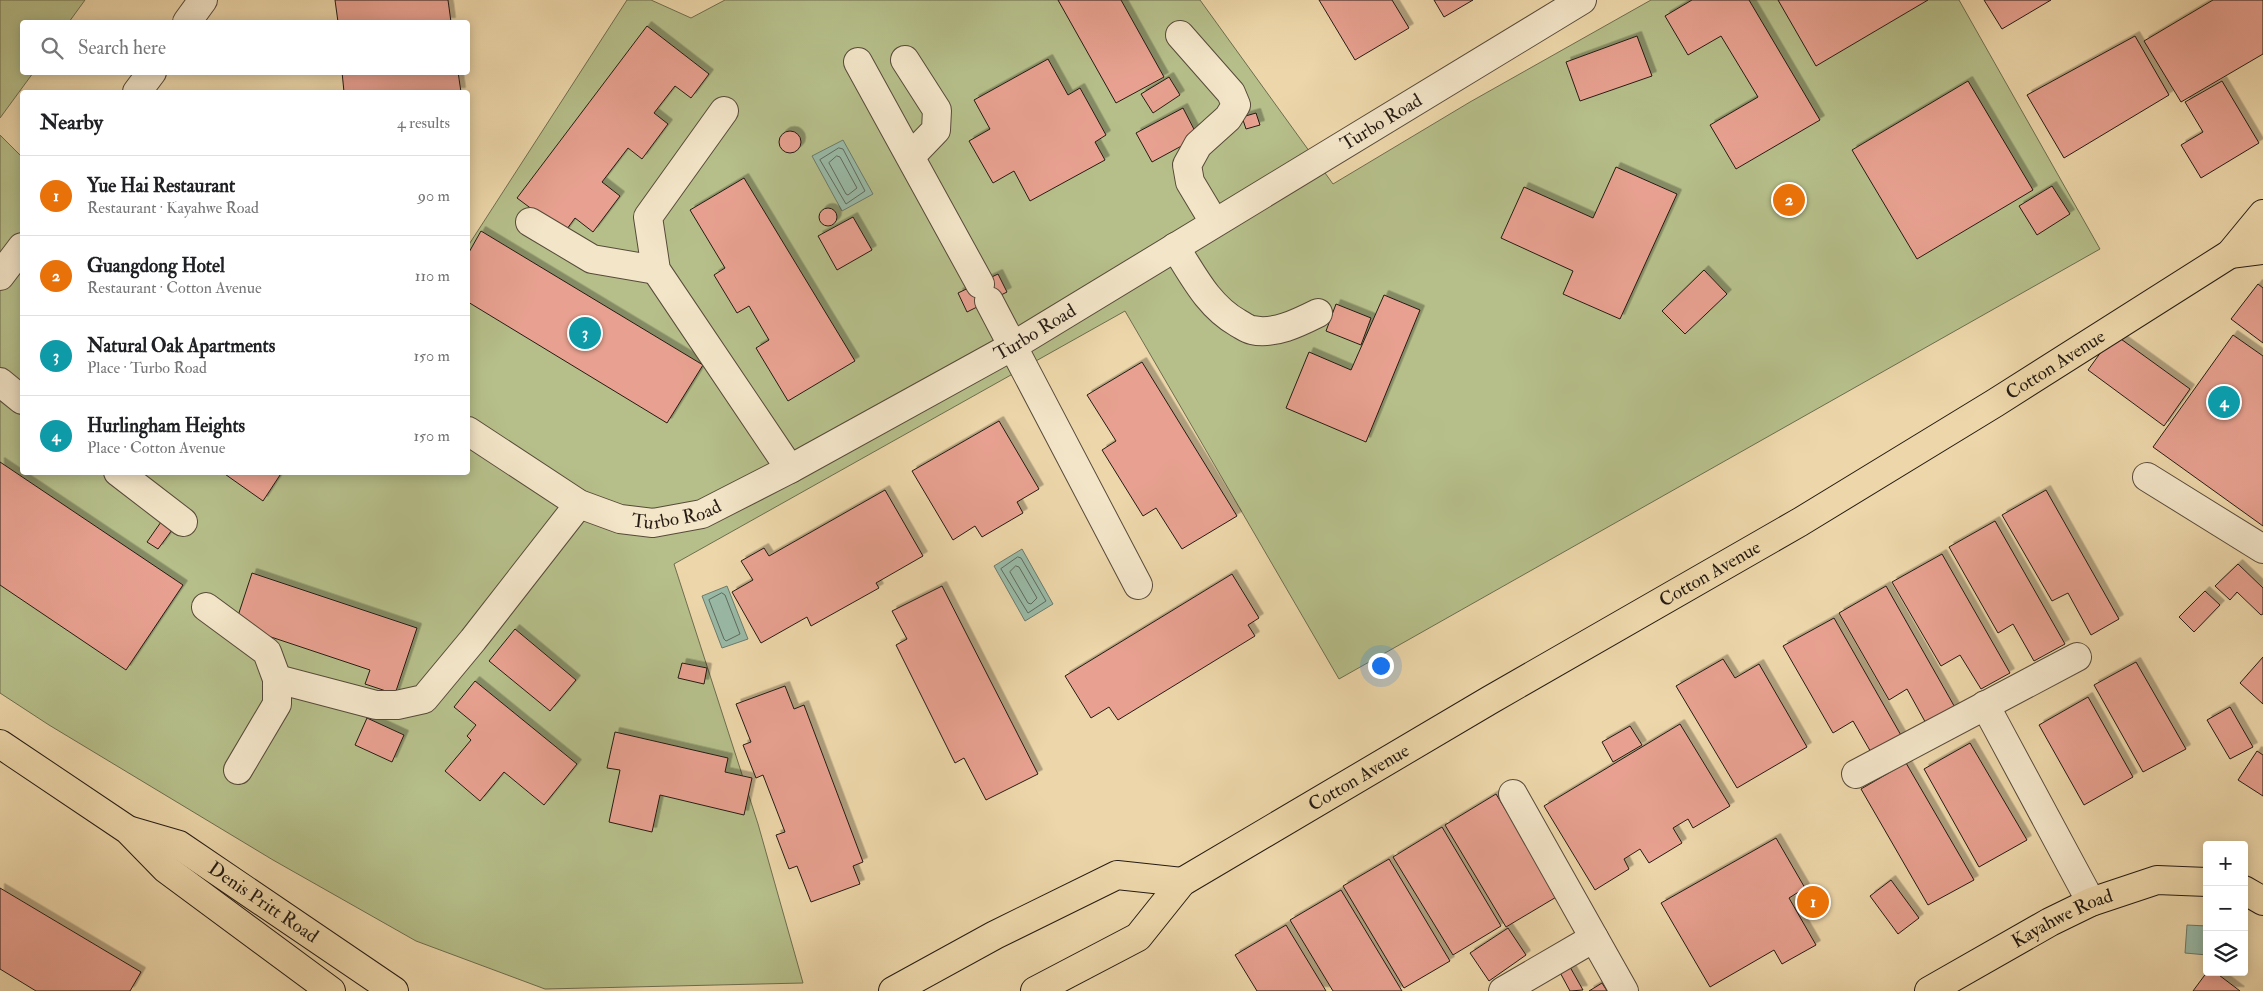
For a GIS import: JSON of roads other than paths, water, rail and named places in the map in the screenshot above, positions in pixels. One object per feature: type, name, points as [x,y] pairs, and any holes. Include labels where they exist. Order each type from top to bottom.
[{"type":"main road","name":"Cotton Avenue","points":[[1035,991],[1138,937],[1182,882],[1490,700],[1800,522],[2003,398],[2230,254],[2263,214]]},
{"type":"main road","name":"Cotton Avenue","points":[[2230,254],[2263,250]]},
{"type":"main road","name":"Denis Pritt Road","points":[[0,744],[128,830],[166,869],[331,991]]},
{"type":"main road","name":"Denis Pritt Road","points":[[128,830],[179,845],[394,991]]},
{"type":"main road","points":[[893,991],[995,935],[1117,874],[1182,882]]},
{"type":"main road","name":"Kayahwe Road","points":[[1929,991],[2050,922],[2090,902],[2157,880],[2203,882]]},
{"type":"main road","points":[[2248,892],[2263,900]]},
{"type":"street","points":[[188,20],[203,0]]},
{"type":"street","name":"Turbo Road","points":[[470,432],[579,504],[620,519],[653,523],[702,514],[790,469],[1014,346],[1577,1]]},
{"type":"street","points":[[1180,35],[1232,93],[1236,105],[1228,118],[1198,145],[1187,165],[1190,182],[1214,222]]},
{"type":"street","points":[[905,60],[937,110],[936,130],[911,156]]},
{"type":"street","points":[[858,62],[1014,346],[1138,585]]},
{"type":"street","points":[[138,90],[150,75]]},
{"type":"street","points":[[724,111],[648,217],[656,270],[790,469]]},
{"type":"street","points":[[530,222],[592,259],[656,270]]},
{"type":"street","points":[[1175,246],[1208,299],[1229,318],[1251,330],[1279,328],[1296,324],[1318,314]]},
{"type":"street","points":[[0,276],[20,250]]},
{"type":"street","points":[[0,382],[20,398]]},
{"type":"street","points":[[122,475],[183,522]]},
{"type":"street","points":[[2147,477],[2263,549]]},
{"type":"street","points":[[277,679],[376,705],[397,705],[424,699],[473,640],[579,504]]},
{"type":"street","points":[[206,607],[267,652],[277,679],[277,704],[238,770]]},
{"type":"street","points":[[1856,774],[2077,656]]},
{"type":"street","points":[[1985,705],[2090,902]]},
{"type":"street","points":[[1513,794],[1624,991]]},
{"type":"street","points":[[1503,991],[1594,938]]},
{"type":"water","points":[[843,140],[873,194],[842,211],[812,156]]},
{"type":"water","points":[[1022,549],[1053,604],[1025,621],[994,566]]},
{"type":"water","points":[[727,586],[748,639],[722,648],[702,596]]},
{"type":"water","points":[[2187,925],[2203,926],[2203,955],[2185,953]]},
{"type":"place","name":"Guangdong Hotel","points":[[1789,200]]},
{"type":"place","name":"Natural Oak Apartments","points":[[585,333]]},
{"type":"place","name":"Hurlingham Heights","points":[[2224,402]]},
{"type":"place","name":"Yue Hai Restaurant","points":[[1813,902]]}]
